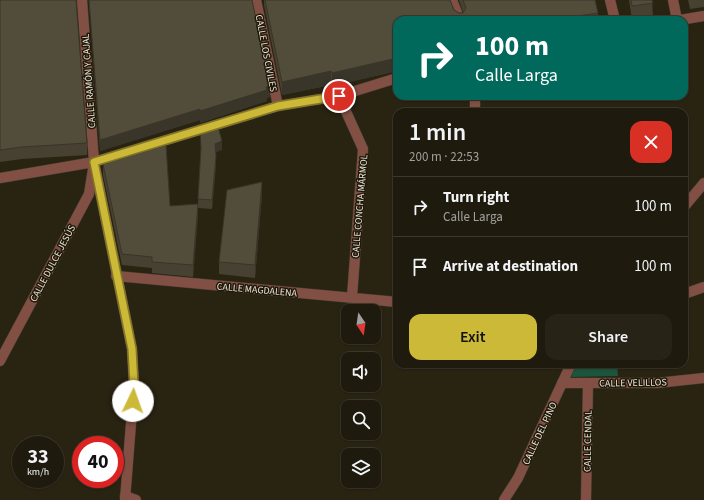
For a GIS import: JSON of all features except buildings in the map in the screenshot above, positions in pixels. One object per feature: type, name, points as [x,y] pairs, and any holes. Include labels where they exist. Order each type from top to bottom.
[{"type":"street","name":"CALLE RAMÓN Y CAJAL","points":[[82,0],[94,162]]},
{"type":"street","name":"CALLE LOS CIVILES","points":[[256,0],[278,106]]},
{"type":"street","points":[[452,0],[458,16]]},
{"type":"street","points":[[610,0],[614,16]]},
{"type":"street","points":[[673,0],[676,16]]},
{"type":"street","points":[[688,19],[704,16]]},
{"type":"street","points":[[0,178],[94,162],[278,106],[339,96],[393,79]]},
{"type":"street","name":"CALLE CONCHA MÁRMOL","points":[[339,96],[363,149],[352,297]]},
{"type":"street","points":[[94,162],[132,349],[134,385],[125,498],[136,500]]},
{"type":"street","name":"CALLE DULCE JESÚS","points":[[0,361],[89,194],[94,162]]},
{"type":"street","points":[[688,203],[704,183]]},
{"type":"street","name":"CALLE MAGDALENA","points":[[116,276],[393,302]]},
{"type":"street","points":[[688,293],[704,287]]},
{"type":"street","name":"CALLE DEL PINO","points":[[504,500],[518,478],[569,368]]},
{"type":"street","name":"CALLE VELILLOS","points":[[562,383],[657,383],[704,378]]},
{"type":"street","name":"CALLE CENDAL","points":[[586,500],[588,383]]},
{"type":"green space","points":[[575,368],[617,368],[618,376],[571,377]]},
{"type":"route","points":[[133,401],[134,385],[132,349],[94,162],[278,106],[339,96]]}]
